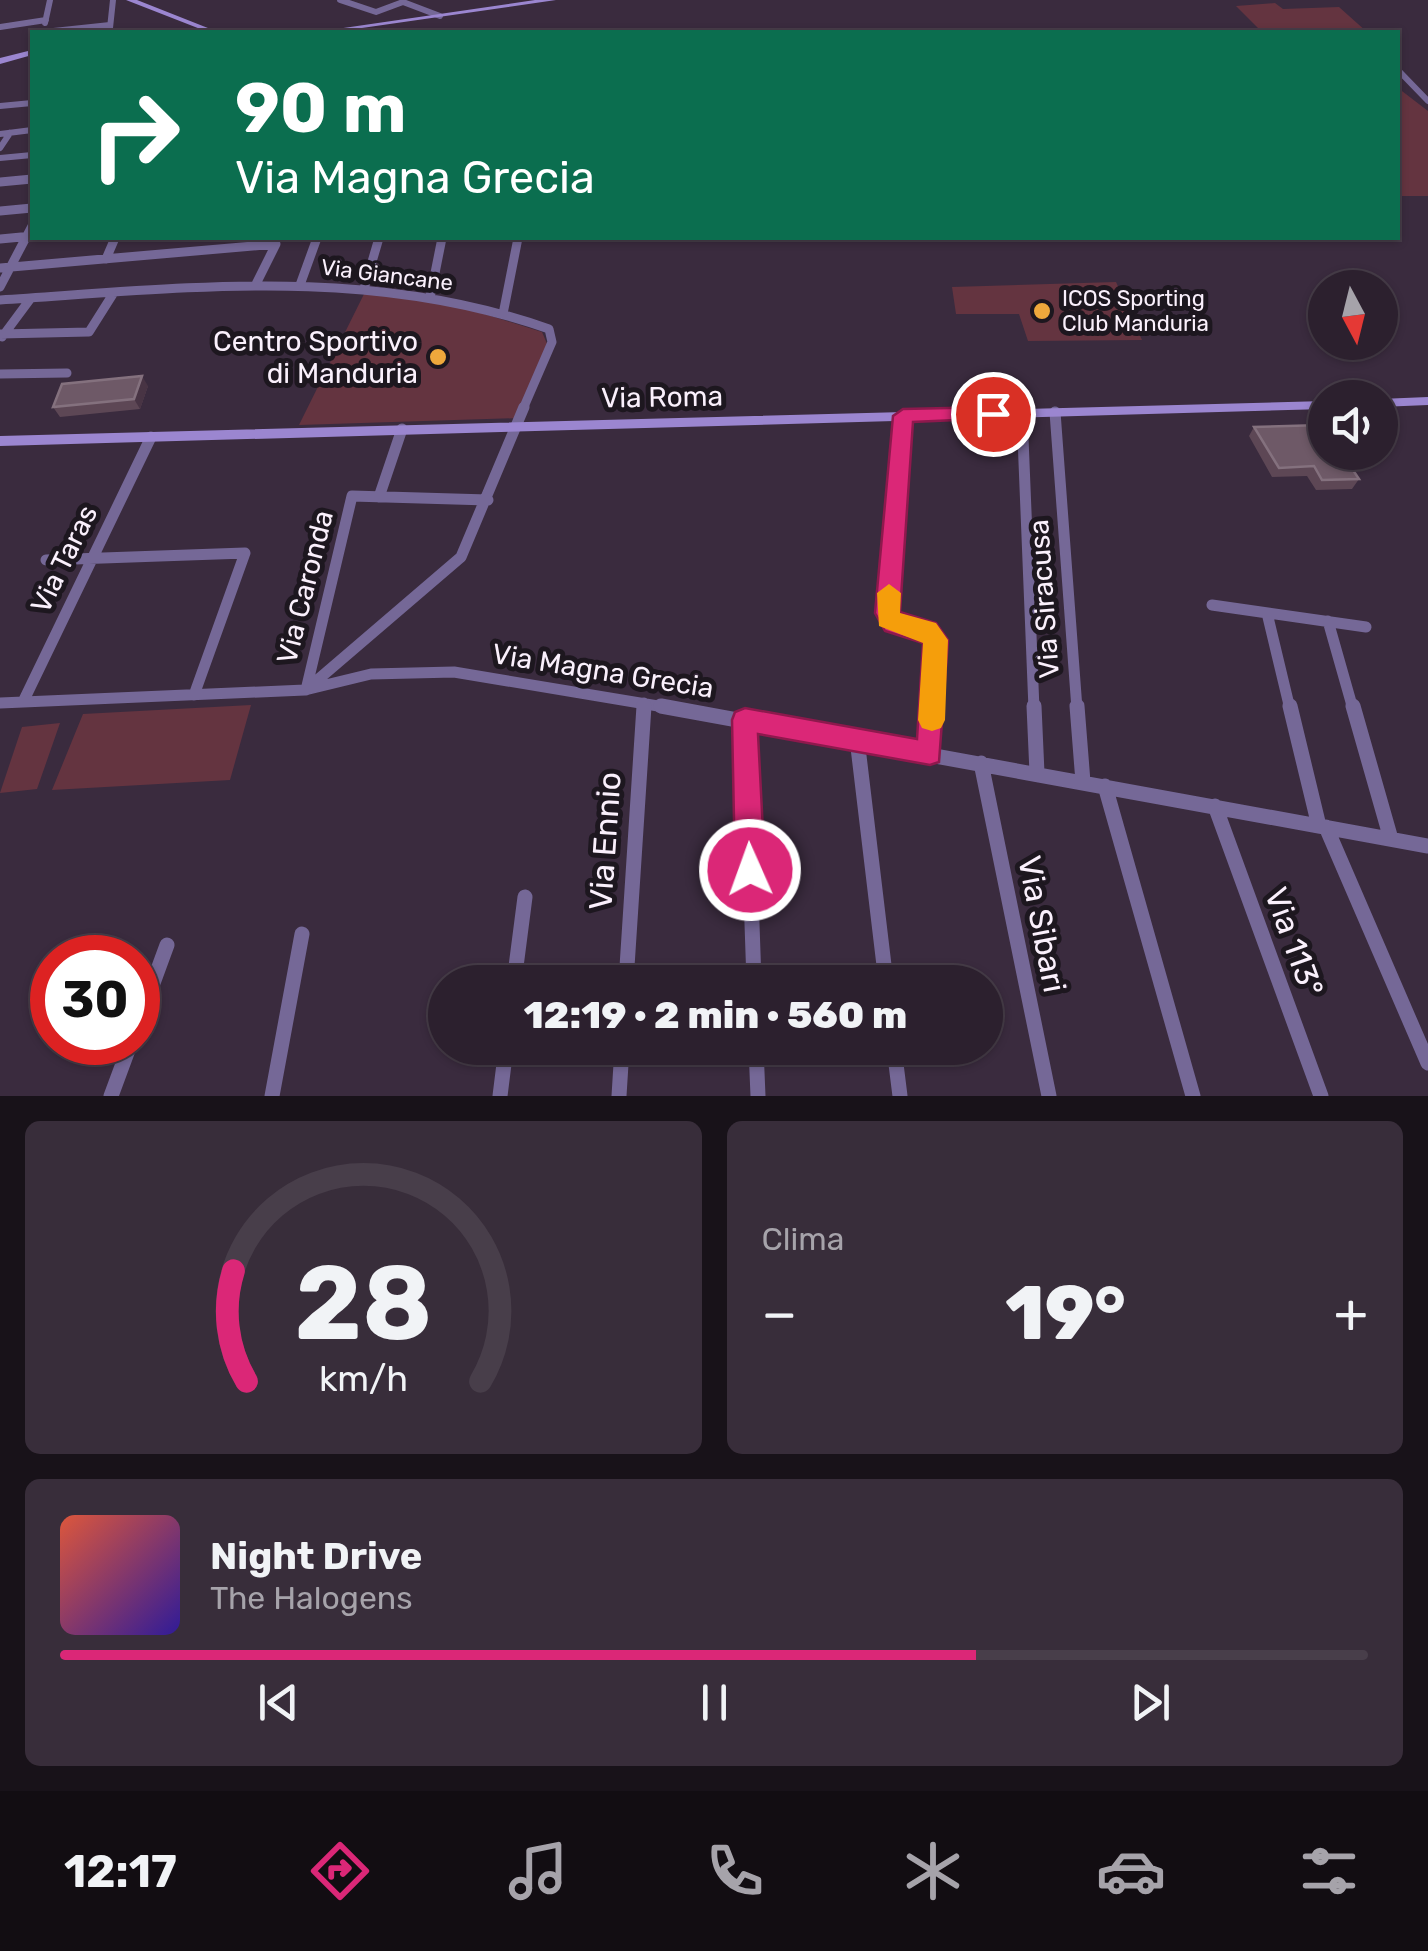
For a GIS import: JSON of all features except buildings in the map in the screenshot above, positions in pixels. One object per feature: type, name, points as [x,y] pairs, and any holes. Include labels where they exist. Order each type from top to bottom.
[{"type":"street","points":[[44,30],[50,0]]},
{"type":"street","points":[[77,30],[110,28],[113,0]]},
{"type":"street","points":[[122,0],[198,30]]},
{"type":"street","points":[[130,0],[209,30]]},
{"type":"street","points":[[340,0],[376,12],[400,1],[440,16]]},
{"type":"street","points":[[335,30],[552,0]]},
{"type":"street","points":[[0,27],[46,20]]},
{"type":"street","points":[[2,63],[30,54]]},
{"type":"street","points":[[1400,72],[1428,102]]},
{"type":"street","points":[[0,106],[30,102]]},
{"type":"street","points":[[0,148],[5,133],[30,130]]},
{"type":"street","points":[[0,158],[30,155]]},
{"type":"street","points":[[0,182],[30,179]]},
{"type":"street","points":[[0,210],[30,208]]},
{"type":"street","points":[[0,239],[30,233]]},
{"type":"street","points":[[0,287],[5,268],[30,234]]},
{"type":"street","points":[[106,258],[114,240]]},
{"type":"street","points":[[300,285],[316,240]]},
{"type":"street","points":[[364,289],[378,240]]},
{"type":"street","points":[[430,298],[442,240]]},
{"type":"street","points":[[503,314],[518,240]]},
{"type":"street","points":[[5,268],[276,244],[255,286]]},
{"type":"street","name":"Via Giancane","points":[[0,300],[300,285],[430,298],[503,314],[537,324],[554,336],[520,425]]},
{"type":"street","points":[[2,336],[90,332],[112,294]]},
{"type":"street","points":[[2,336],[31,298]]},
{"type":"street","points":[[0,374],[66,373]]},
{"type":"street","points":[[1398,402],[1428,401]]},
{"type":"street","name":"Via Roma","points":[[0,441],[1308,405]]},
{"type":"street","name":"Via Siracusa","points":[[1055,412],[1083,782]]},
{"type":"street","points":[[1022,413],[1036,773]]},
{"type":"street","points":[[903,416],[888,613],[894,624],[928,630],[935,640],[930,753]]},
{"type":"street","points":[[306,690],[462,558],[520,425]]},
{"type":"street","points":[[402,429],[379,497],[488,500]]},
{"type":"street","name":"Via Taras","points":[[23,702],[152,437]]},
{"type":"street","name":"Via Caronda","points":[[306,690],[352,496],[379,497]]},
{"type":"street","points":[[46,560],[245,553],[194,695]]},
{"type":"street","points":[[1212,606],[1366,626]]},
{"type":"street","points":[[1267,613],[1323,827],[1428,1063]]},
{"type":"street","points":[[1328,621],[1391,839]]},
{"type":"street","name":"Via Magna Grecia","points":[[0,704],[306,690],[372,674],[454,672],[857,739],[1428,846]]},
{"type":"street","name":"Via Ennio","points":[[627,965],[644,703]]},
{"type":"street","points":[[745,720],[753,965]]},
{"type":"street","points":[[857,739],[884,965]]},
{"type":"street","name":"Via Sibari","points":[[981,762],[1049,1096]]},
{"type":"street","points":[[1105,786],[1193,1096]]},
{"type":"street","name":"Via 113°","points":[[1215,806],[1321,1096]]},
{"type":"street","points":[[516,965],[525,897]]},
{"type":"street","points":[[272,1096],[302,934]]},
{"type":"street","points":[[160,962],[166,945]]},
{"type":"street","points":[[111,1096],[122,1065]]},
{"type":"street","points":[[500,1096],[504,1065]]},
{"type":"street","points":[[619,1096],[621,1065]]},
{"type":"street","points":[[757,1065],[758,1096]]},
{"type":"street","points":[[896,1065],[900,1096]]},
{"type":"shaded area","points":[[1275,3],[1283,9],[1339,7],[1365,30],[1260,30],[1236,6]]},
{"type":"shaded area","points":[[1400,90],[1428,111],[1428,196],[1402,196]]},
{"type":"shaded area","name":"ICOS Sporting Club Manduria","points":[[1116,282],[1142,340],[1028,341],[1019,314],[956,314],[952,287]]},
{"type":"shaded area","name":"Centro Sportivo di Manduria","points":[[365,292],[459,306],[542,332],[548,346],[520,418],[299,425]]},
{"type":"shaded area","points":[[251,705],[230,780],[52,790],[83,714]]},
{"type":"shaded area","points":[[60,723],[37,789],[0,793],[22,727]]},
{"type":"slow traffic","points":[[889,593],[888,619],[933,634],[932,720]]},
{"type":"place","name":"ICOS Sporting Club Manduria","points":[[1042,311]]},
{"type":"place","name":"Centro Sportivo di Manduria","points":[[438,357]]},
{"type":"route","points":[[750,870],[745,720],[930,753],[935,640],[928,630],[894,624],[888,619],[903,416],[993,414]]}]
